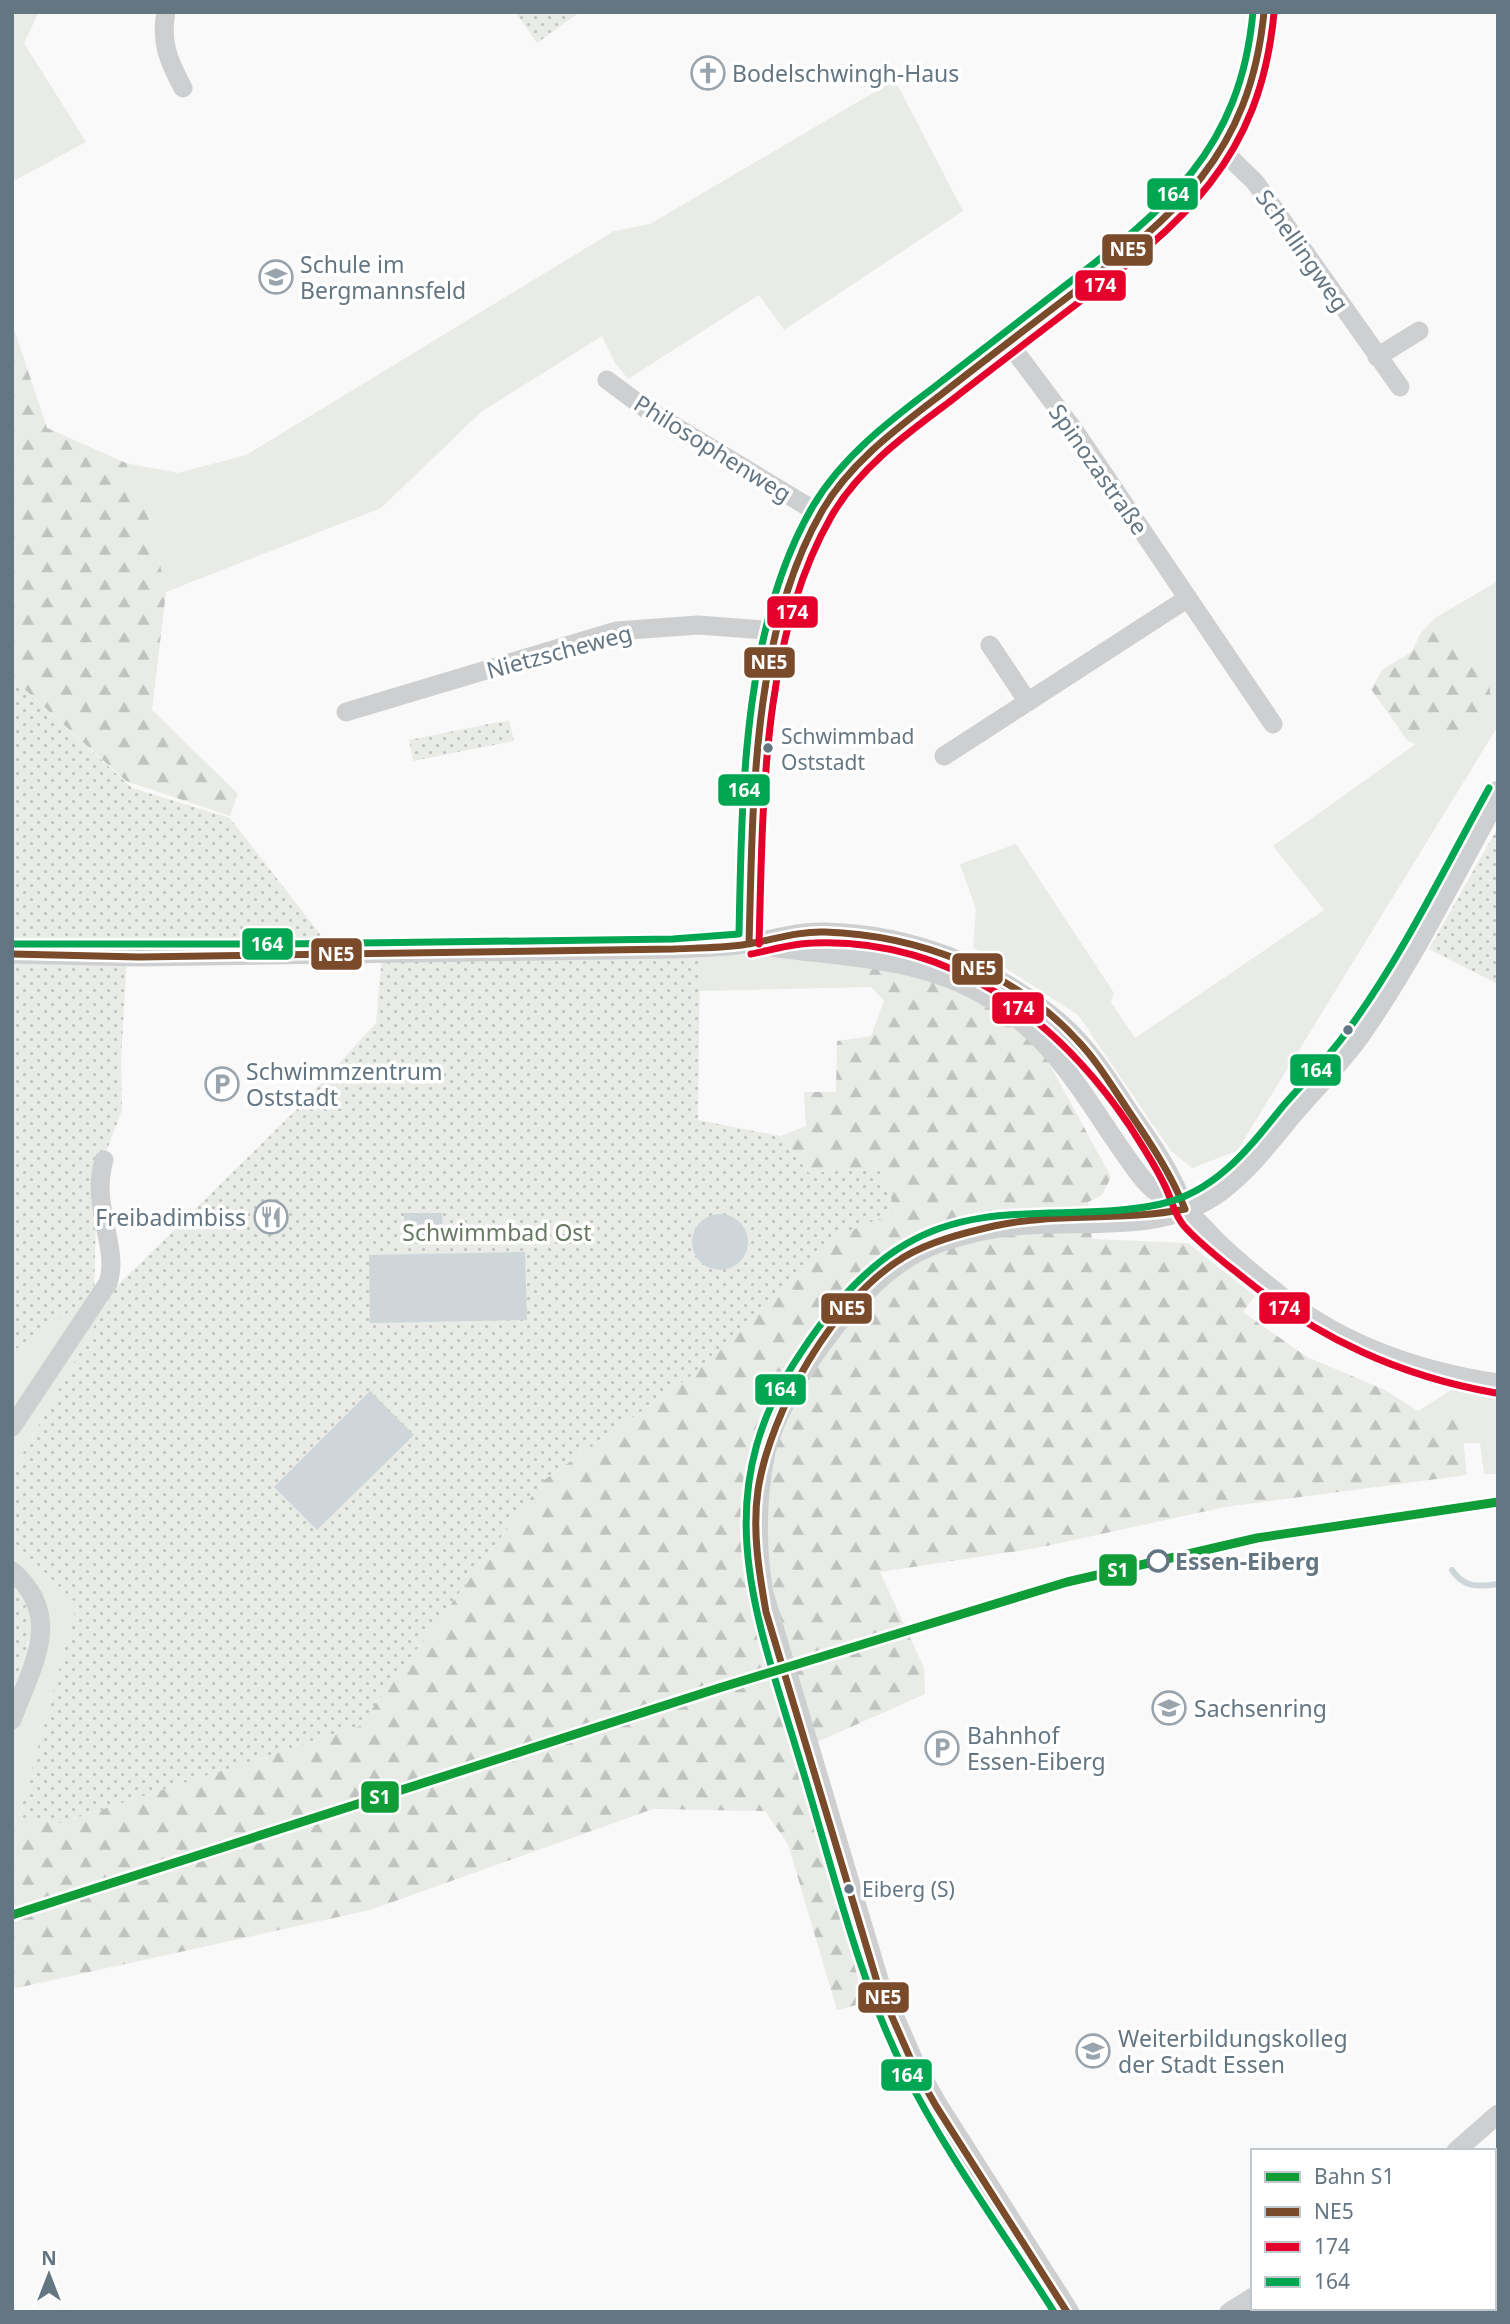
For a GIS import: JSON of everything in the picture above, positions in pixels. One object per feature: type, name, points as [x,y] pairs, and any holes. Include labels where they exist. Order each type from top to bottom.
[{"type":"street","points":[[166,12],[162,33],[169,63],[183,88]]},
{"type":"street","points":[[749,944],[755,802],[776,631],[820,514],[847,475],[897,428],[1138,243],[1177,205],[1222,149],[1249,88],[1262,41],[1264,12]]},
{"type":"street","name":"Schellingweg","points":[[1222,149],[1255,182],[1400,387]]},
{"type":"street","points":[[1377,357],[1419,331]]},
{"type":"street","name":"Spinozastraße","points":[[1008,342],[1076,433],[1273,724]]},
{"type":"street","name":"Philosophenweg","points":[[607,380],[646,409],[820,514]]},
{"type":"street","points":[[944,756],[1188,598]]},
{"type":"street","name":"Nietzscheweg","points":[[346,712],[616,631],[698,625],[776,631]]},
{"type":"street","points":[[990,645],[1028,702]]},
{"type":"street","points":[[1067,2312],[915,2068],[878,1985],[775,1642],[758,1573],[757,1497],[764,1452],[788,1393],[822,1340],[850,1306],[883,1273],[911,1253],[945,1240],[1019,1222],[1124,1220],[1185,1209],[1220,1189],[1250,1163],[1362,1030],[1406,959],[1498,793]]},
{"type":"street","points":[[12,954],[313,955],[673,949],[749,944],[810,932],[860,934],[946,954],[1008,985],[1060,1022],[1096,1063],[1175,1181],[1185,1209]]},
{"type":"street","points":[[749,944],[809,953],[866,956],[938,974],[980,993],[1037,1034],[1073,1074],[1154,1193],[1185,1209],[1277,1293],[1320,1322],[1367,1347],[1419,1367],[1498,1383]]},
{"type":"street","points":[[12,1427],[108,1283],[110,1260],[99,1200],[104,1160]]},
{"type":"street","points":[[12,1571],[35,1594],[42,1622],[38,1648],[12,1720]]},
{"type":"street","points":[[1458,2149],[1498,2114]]},
{"type":"street","points":[[1229,2312],[1251,2298]]},
{"type":"green space","points":[[12,12],[39,12],[24,43],[86,142],[12,182]]},
{"type":"green space","points":[[515,12],[580,12],[537,43]]},
{"type":"green space","points":[[895,80],[963,211],[784,330],[759,295],[628,379],[615,363],[602,336],[481,412],[381,508],[166,592],[152,527],[126,463],[178,473],[246,455],[614,231],[650,224]]},
{"type":"green space","points":[[12,323],[47,428],[126,463],[152,527],[166,592],[152,710],[238,794],[230,816],[126,781],[12,678]]},
{"type":"green space","points":[[1498,581],[1498,726],[1237,1151],[1192,1168],[1171,1151],[1078,1015],[973,947],[976,909],[960,864],[1016,844],[1114,993],[1111,1002],[1135,1038],[1324,910],[1273,846],[1431,733],[1458,739],[1486,660],[1435,618]]},
{"type":"green space","points":[[1435,618],[1486,660],[1492,707],[1458,739],[1431,733],[1415,744],[1407,740],[1371,689],[1383,669],[1412,652],[1420,634]]},
{"type":"green space","points":[[12,678],[132,788],[230,818],[323,938],[127,956],[121,1061],[122,1110],[97,1176],[94,1294],[12,1352],[12,955],[63,955],[62,944],[12,943]]},
{"type":"green space","points":[[509,720],[514,741],[413,761],[409,740]]},
{"type":"green space","points":[[1498,827],[1498,984],[1429,949]]},
{"type":"green space","points":[[700,948],[864,957],[871,987],[699,991]]},
{"type":"green space","name":"Schwimmbad Ost","points":[[700,948],[698,1120],[780,1136],[809,1173],[880,1168],[896,1212],[844,1233],[688,1378],[544,1480],[359,1726],[60,1823],[19,1817],[77,1604],[12,1540],[12,1473],[116,1287],[300,1106],[376,1023],[382,955]]},
{"type":"green space","points":[[864,957],[938,975],[1031,1030],[1111,1177],[1102,1195],[1088,1202],[1092,1239],[1188,1243],[1255,1296],[1243,1312],[1307,1357],[1385,1390],[1418,1411],[1461,1419],[1467,1475],[1225,1507],[1037,1548],[880,1572],[924,1668],[925,1694],[797,1751],[817,1815],[864,2003],[837,2010],[788,1844],[765,1811],[653,1809],[370,1910],[12,1989],[12,1825],[19,1817],[60,1823],[359,1726],[544,1480],[688,1378],[844,1233],[896,1212],[880,1168],[809,1173],[780,1136],[806,1126],[804,1092],[836,1092],[837,1041],[871,1036],[884,1001],[871,987]]},
{"type":"green space","points":[[122,1284],[116,1287],[12,1473],[12,1352],[93,1293]]},
{"type":"green space","points":[[1469,1379],[1498,1383],[1498,1474],[1484,1474],[1480,1443],[1463,1443],[1460,1419],[1418,1411]]},
{"type":"green space","points":[[12,1540],[77,1604],[19,1817],[12,1825],[12,1690],[29,1643],[12,1579]]},
{"type":"green space","points":[[12,1579],[22,1594],[30,1621],[27,1647],[12,1690]]},
{"type":"shaded area","points":[[404,1213],[442,1213],[443,1239],[405,1239]]},
{"type":"shaded area","points":[[714,1214],[726,1214],[736,1218],[744,1226],[748,1242],[744,1258],[736,1266],[726,1270],[714,1270],[704,1266],[696,1258],[692,1248],[692,1236],[696,1226],[704,1218]]},
{"type":"shaded area","points":[[525,1252],[527,1320],[370,1323],[369,1255]]},
{"type":"shaded area","points":[[370,1391],[414,1435],[317,1530],[274,1487]]},
{"type":"waterway","points":[[1452,1570],[1461,1580],[1472,1585],[1498,1584]]},
{"type":"rail line","name":"S1","points":[[12,1915],[719,1688],[1067,1582],[1257,1538],[1498,1502]]},
{"type":"transit line","name":"164","points":[[12,944],[673,939],[739,934],[745,770],[759,658],[772,605],[790,554],[813,506],[852,456],[883,427],[1100,259],[1165,203],[1192,173],[1214,140],[1232,103],[1245,61],[1253,12]]},
{"type":"transit line","name":"NE5","points":[[749,944],[755,779],[769,666],[781,611],[799,559],[822,511],[833,493],[861,461],[893,432],[1108,266],[1174,208],[1201,177],[1224,143],[1243,105],[1256,62],[1264,12]]},
{"type":"transit line","name":"174","points":[[759,944],[765,781],[779,670],[791,616],[808,565],[831,517],[855,483],[899,440],[1114,275],[1182,215],[1210,183],[1234,148],[1252,109],[1266,64],[1274,13]]},
{"type":"transit line","name":"164","points":[[1054,2312],[922,2104],[889,2038],[860,1963],[757,1610],[748,1559],[747,1508],[754,1457],[771,1405],[812,1336],[861,1278],[906,1244],[936,1230],[967,1221],[999,1216],[1096,1212],[1161,1204],[1198,1190],[1230,1166],[1333,1050],[1368,1001],[1405,942],[1489,788]]},
{"type":"transit line","name":"NE5","points":[[12,954],[139,957],[673,949],[742,945],[815,932],[894,940],[929,949],[994,976],[1024,994],[1052,1016],[1085,1048],[1105,1075],[1160,1160],[1185,1209]]},
{"type":"transit line","name":"174","points":[[751,954],[806,943],[863,945],[910,954],[954,970],[995,992],[1033,1019],[1068,1050],[1100,1086],[1152,1161],[1180,1221],[1218,1258],[1269,1297],[1329,1336],[1393,1365],[1460,1386],[1496,1393]]},
{"type":"transit line","name":"NE5","points":[[1067,2312],[936,2106],[915,2069],[878,1985],[766,1612],[757,1551],[756,1505],[765,1459],[776,1426],[809,1360],[853,1300],[878,1276],[904,1257],[948,1238],[994,1226],[1042,1219],[1137,1215],[1185,1209]]},
{"type":"place","name":"Bodelschwingh-Haus","points":[[708,73]]},
{"type":"place","name":"Schule im Bergmannsfeld","points":[[276,277]]},
{"type":"place","name":"Schwimmbad Oststadt","points":[[768,748]]},
{"type":"place","name":"Schwimmzentrum Oststadt","points":[[222,1084]]},
{"type":"place","name":"Freibadimbiss","points":[[271,1217]]},
{"type":"place","name":"Essen-Eiberg","points":[[1158,1561]]},
{"type":"place","name":"Sachsenring","points":[[1169,1708]]},
{"type":"place","name":"Bahnhof Essen-Eiberg","points":[[942,1748]]},
{"type":"place","name":"Eiberg (S)","points":[[849,1889]]},
{"type":"place","name":"Weiterbildungskolleg der Stadt Essen","points":[[1093,2051]]}]
